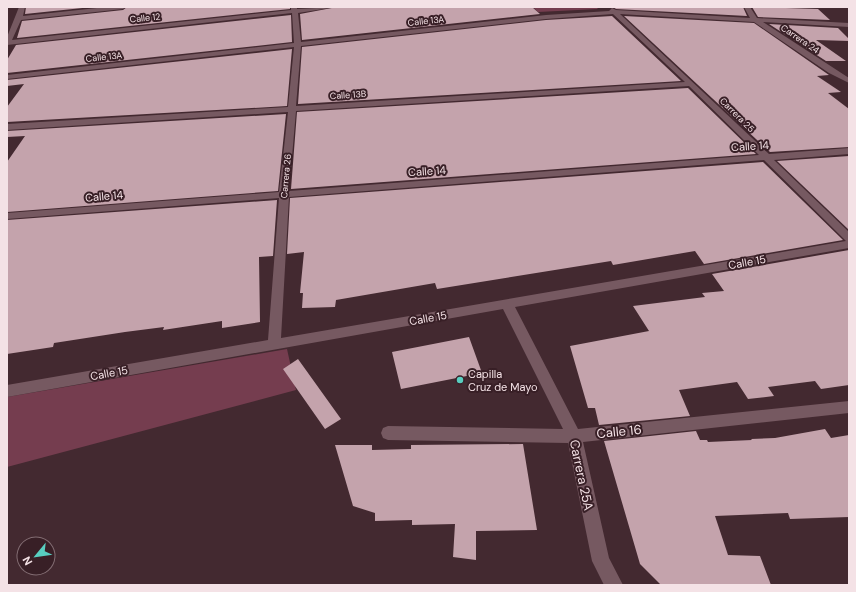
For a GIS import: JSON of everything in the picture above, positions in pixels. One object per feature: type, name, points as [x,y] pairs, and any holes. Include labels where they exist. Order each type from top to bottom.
[{"type":"street","points":[[8,42],[19,18],[22,7]]},
{"type":"street","points":[[19,18],[123,7]]},
{"type":"street","name":"Calle 12","points":[[8,42],[295,9],[333,7]]},
{"type":"street","name":"Carrera 24","points":[[747,7],[754,19],[849,81]]},
{"type":"street","name":"Carrera 26","points":[[274,345],[284,194],[298,45],[295,9]]},
{"type":"street","name":"Calle 13A","points":[[7,77],[611,10],[849,25]]},
{"type":"street","name":"Carrera 25","points":[[611,10],[691,84],[849,238]]},
{"type":"street","points":[[832,71],[849,70]]},
{"type":"street","name":"Calle 13B","points":[[7,127],[691,84]]},
{"type":"street","name":"Calle 14","points":[[7,216],[849,151]]},
{"type":"street","name":"Calle 15","points":[[7,391],[849,244]]},
{"type":"street","name":"Carrera 25A","points":[[507,304],[574,436],[601,561],[614,585]]},
{"type":"street","name":"Calle 16","points":[[388,434],[574,436],[849,407]]},
{"type":"shaded area","points":[[533,7],[596,7],[598,9],[538,12]]},
{"type":"shaded area","points":[[287,349],[296,390],[7,467],[7,397]]},
{"type":"building","points":[[26,7],[92,7],[25,14]]},
{"type":"building","points":[[127,7],[290,7],[290,9],[17,38],[22,21],[123,10]]},
{"type":"building","points":[[337,7],[532,7],[540,14],[302,40],[300,14]]},
{"type":"building","points":[[613,7],[743,7],[747,16],[616,9]]},
{"type":"building","points":[[752,7],[818,9],[830,20],[758,17]]},
{"type":"building","points":[[291,15],[292,42],[7,73],[7,60],[16,45]]},
{"type":"building","points":[[612,16],[681,81],[298,104],[302,47],[546,20]]},
{"type":"building","points":[[624,16],[754,23],[829,75],[817,76],[841,92],[828,93],[849,109],[849,147],[770,152]]},
{"type":"building","points":[[769,24],[838,28],[849,39],[849,41],[816,40],[846,61],[826,61]]},
{"type":"building","points":[[292,49],[287,106],[7,122],[7,107],[24,84],[7,86],[7,80]]},
{"type":"building","points":[[688,88],[756,154],[291,189],[297,112]]},
{"type":"building","points":[[286,114],[278,191],[7,212],[7,162],[25,136],[7,137],[7,131]]},
{"type":"building","points":[[849,156],[849,230],[777,161]]},
{"type":"building","points":[[763,162],[843,240],[704,264],[695,251],[613,265],[611,261],[437,289],[435,283],[336,300],[335,307],[302,308],[303,293],[300,293],[304,252],[287,254],[290,198]]},
{"type":"building","points":[[277,200],[273,256],[259,257],[260,322],[222,328],[222,321],[163,330],[164,327],[54,343],[53,347],[7,354],[7,220]]},
{"type":"building","points":[[849,250],[849,385],[821,389],[815,381],[768,387],[774,396],[748,399],[737,382],[679,390],[690,416],[599,425],[595,408],[588,408],[570,346],[649,331],[633,306],[705,297],[702,293],[724,291],[712,274]]},
{"type":"building","points":[[469,337],[482,373],[401,389],[392,352]]},
{"type":"building","points":[[298,359],[341,419],[325,429],[283,369]]},
{"type":"building","points":[[825,429],[831,438],[849,435],[849,517],[790,519],[788,513],[715,516],[728,555],[760,556],[771,585],[661,585],[640,564],[604,441],[696,431],[700,440],[707,440],[708,442],[752,440],[751,439],[775,438]]},
{"type":"building","points":[[523,444],[537,530],[476,531],[476,560],[453,557],[455,524],[412,525],[412,520],[375,521],[375,513],[353,506],[335,445],[372,445],[372,450],[411,449],[411,445]]},
{"type":"place","name":"Capilla Cruz de Mayo","points":[[460,380]]}]
